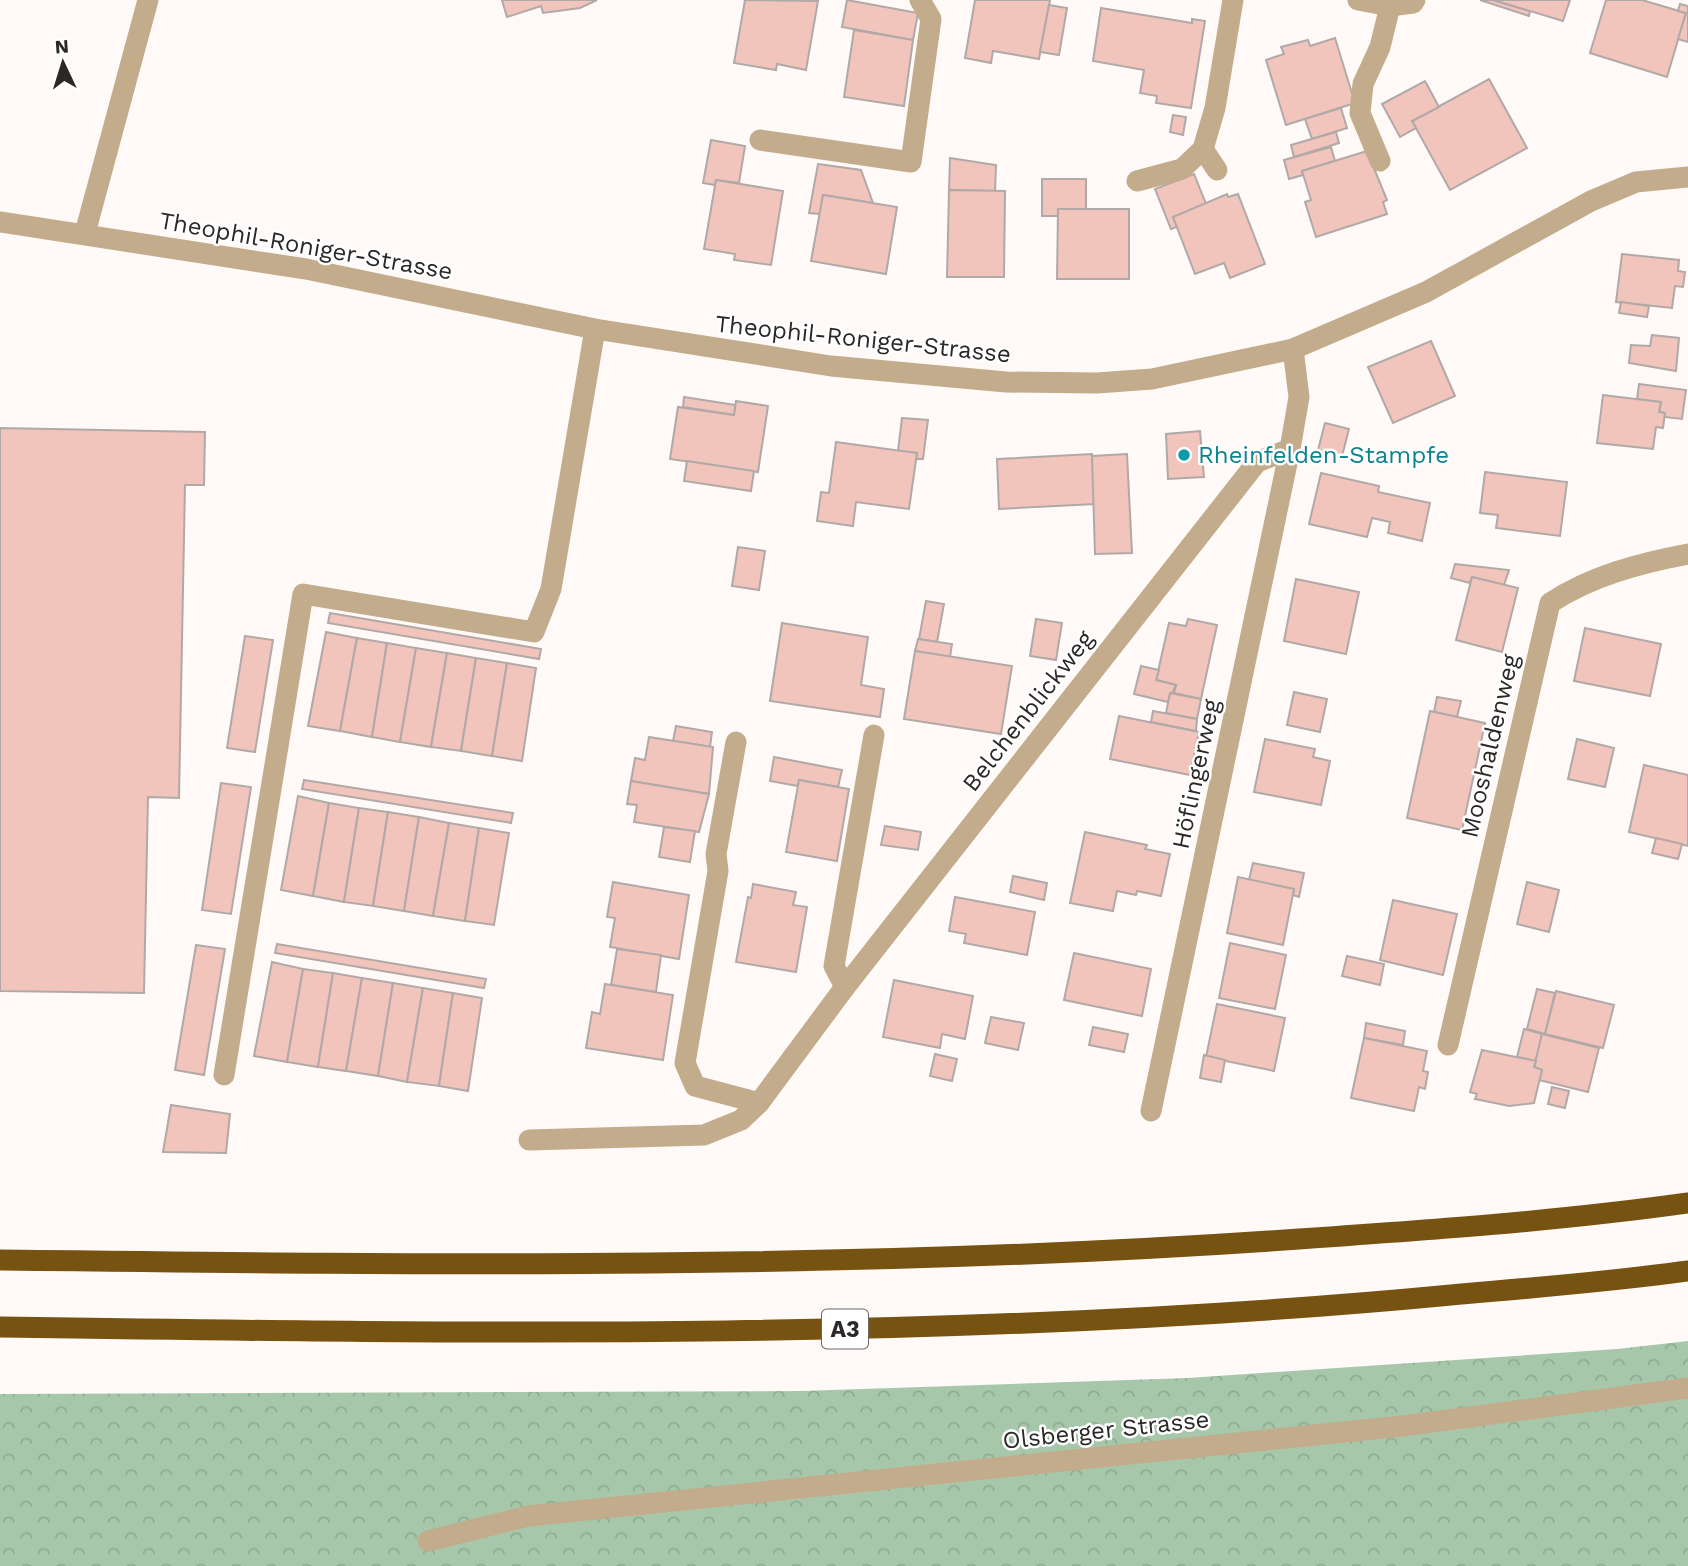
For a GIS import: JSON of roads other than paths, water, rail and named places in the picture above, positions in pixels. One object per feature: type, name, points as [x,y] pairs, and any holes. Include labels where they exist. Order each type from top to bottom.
[{"type":"highway","points":[[0,1260],[643,1264],[944,1259],[1375,1234],[1688,1203]]},
{"type":"highway","name":"A3","points":[[0,1327],[608,1333],[936,1327],[1185,1316],[1373,1303],[1688,1271]]},
{"type":"street","points":[[85,233],[148,0]]},
{"type":"street","points":[[760,140],[911,162],[931,19],[920,0]]},
{"type":"street","points":[[1137,181],[1182,169],[1203,149],[1215,108],[1233,0]]},
{"type":"street","points":[[1357,0],[1390,6],[1413,3],[1415,0]]},
{"type":"street","points":[[1381,161],[1360,113],[1363,84],[1380,47],[1390,6]]},
{"type":"street","points":[[1203,149],[1217,170]]},
{"type":"street","name":"Theophil-Roniger-Strasse","points":[[0,222],[306,269],[595,329],[831,366],[1006,382],[1097,383],[1152,379],[1293,349],[1426,292],[1591,201],[1636,182],[1688,177]]},
{"type":"street","points":[[224,1075],[303,594],[534,632],[551,589],[595,329]]},
{"type":"street","points":[[1290,449],[1299,397],[1293,349]]},
{"type":"street","name":"Belchenblickweg","points":[[529,1140],[704,1135],[741,1120],[759,1103],[845,987],[1257,461],[1290,449]]},
{"type":"street","name":"Höflingerweg","points":[[1151,1111],[1290,449]]},
{"type":"street","name":"Mooshaldenweg","points":[[1448,1045],[1550,603],[1578,585],[1654,561],[1688,554]]},
{"type":"street","points":[[845,987],[834,966],[874,735]]},
{"type":"street","points":[[736,742],[716,853],[718,871],[685,1063],[695,1086],[759,1103]]},
{"type":"street","name":"Olsberger Strasse","points":[[428,1541],[528,1516],[1402,1426],[1688,1388]]},
{"type":"place","name":"Rheinfelden-Stampfe","points":[[1184,455]]}]
